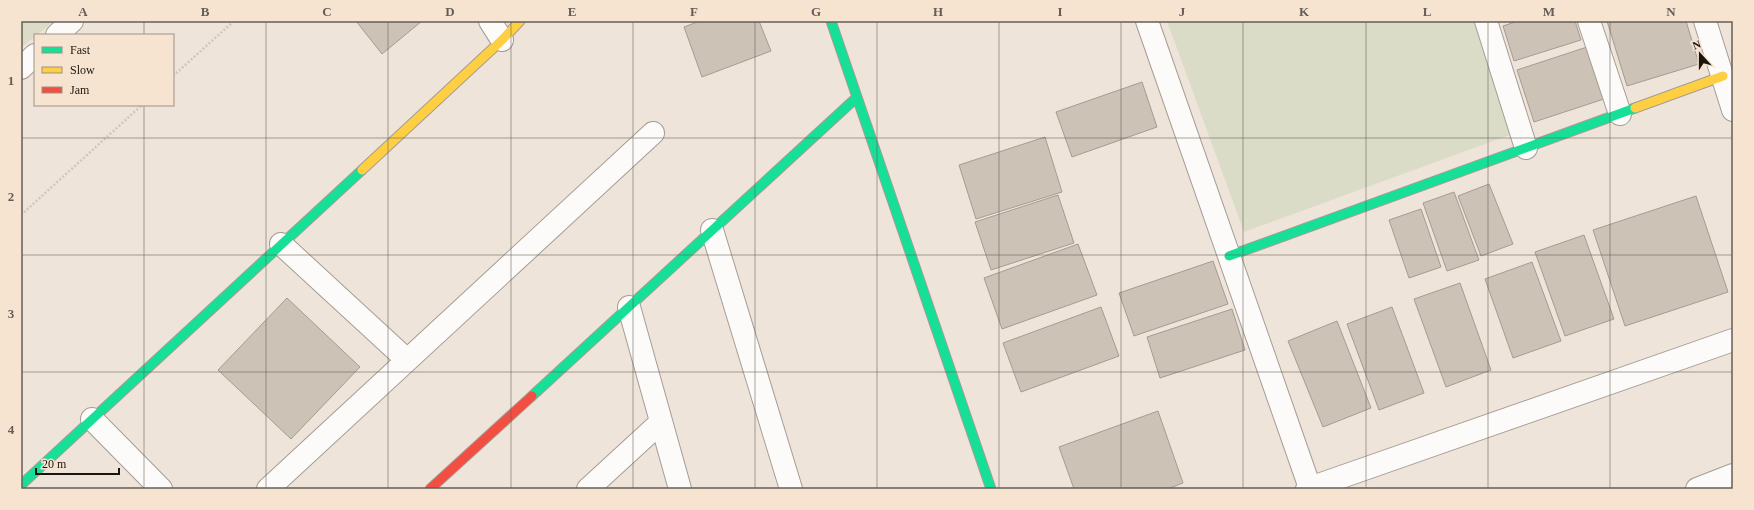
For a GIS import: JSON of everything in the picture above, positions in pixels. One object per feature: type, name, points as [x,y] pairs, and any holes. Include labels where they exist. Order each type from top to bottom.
[{"type":"street","points":[[58,34],[72,21]]},
{"type":"street","points":[[490,21],[502,40]]},
{"type":"street","points":[[21,485],[502,40],[520,21]]},
{"type":"street","points":[[830,21],[991,489]]},
{"type":"street","points":[[1147,21],[1308,488],[1733,340]]},
{"type":"street","points":[[1486,21],[1526,148]]},
{"type":"street","points":[[1589,21],[1620,114]]},
{"type":"street","points":[[1705,21],[1733,110]]},
{"type":"street","points":[[21,68],[34,56]]},
{"type":"street","points":[[1229,256],[1723,76]]},
{"type":"street","points":[[430,489],[856,98]]},
{"type":"street","points":[[268,489],[653,133]]},
{"type":"street","points":[[712,230],[791,489]]},
{"type":"street","points":[[281,244],[408,360]]},
{"type":"street","points":[[629,307],[680,489]]},
{"type":"street","points":[[92,419],[161,489]]},
{"type":"street","points":[[588,489],[661,422]]},
{"type":"street","points":[[1697,489],[1733,475]]},
{"type":"path","points":[[174,75],[234,21]]},
{"type":"path","points":[[21,215],[141,106]]},
{"type":"green space","points":[[21,21],[54,21],[38,34],[34,34],[34,37],[21,48]]},
{"type":"green space","points":[[1167,21],[1474,21],[1515,133],[1244,232]]},
{"type":"building","points":[[356,21],[422,21],[382,54]]},
{"type":"building","points":[[700,21],[759,21],[771,51],[702,77],[684,27]]},
{"type":"building","points":[[1518,21],[1575,21],[1581,40],[1514,61],[1503,26]]},
{"type":"building","points":[[1607,21],[1686,21],[1699,64],[1627,86]]},
{"type":"building","points":[[1590,46],[1607,98],[1534,122],[1517,70]]},
{"type":"building","points":[[1142,82],[1157,127],[1072,157],[1056,112]]},
{"type":"building","points":[[1045,137],[1062,192],[976,219],[959,165]]},
{"type":"building","points":[[1489,184],[1513,244],[1481,256],[1458,196]]},
{"type":"building","points":[[1454,192],[1479,260],[1447,271],[1423,203]]},
{"type":"building","points":[[1058,195],[1074,243],[991,270],[975,222]]},
{"type":"building","points":[[1696,196],[1728,292],[1625,326],[1593,230]]},
{"type":"building","points":[[1421,209],[1441,267],[1409,278],[1389,220]]},
{"type":"building","points":[[1584,235],[1614,319],[1565,336],[1535,252]]},
{"type":"building","points":[[1078,244],[1097,295],[1002,329],[984,278]]},
{"type":"building","points":[[1213,261],[1228,304],[1134,336],[1119,293]]},
{"type":"building","points":[[1532,262],[1561,341],[1513,358],[1485,279]]},
{"type":"building","points":[[1460,283],[1491,370],[1446,387],[1414,299]]},
{"type":"building","points":[[287,298],[360,367],[291,439],[218,370]]},
{"type":"building","points":[[1101,307],[1119,356],[1021,392],[1003,343]]},
{"type":"building","points":[[1392,307],[1424,393],[1379,410],[1347,324]]},
{"type":"building","points":[[1232,309],[1245,350],[1160,378],[1147,337]]},
{"type":"building","points":[[1337,321],[1371,408],[1323,427],[1288,341]]},
{"type":"building","points":[[1158,411],[1183,483],[1167,489],[1074,489],[1059,447]]},
{"type":"traffic: fast","points":[[831,21],[991,489]]},
{"type":"traffic: fast","points":[[532,396],[856,98]]},
{"type":"traffic: fast","points":[[1229,256],[1635,108]]},
{"type":"traffic: fast","points":[[21,485],[362,170]]},
{"type":"traffic: slow","points":[[362,170],[502,40],[520,21]]},
{"type":"traffic: slow","points":[[1635,108],[1723,76]]},
{"type":"traffic: jam","points":[[430,489],[532,396]]}]
